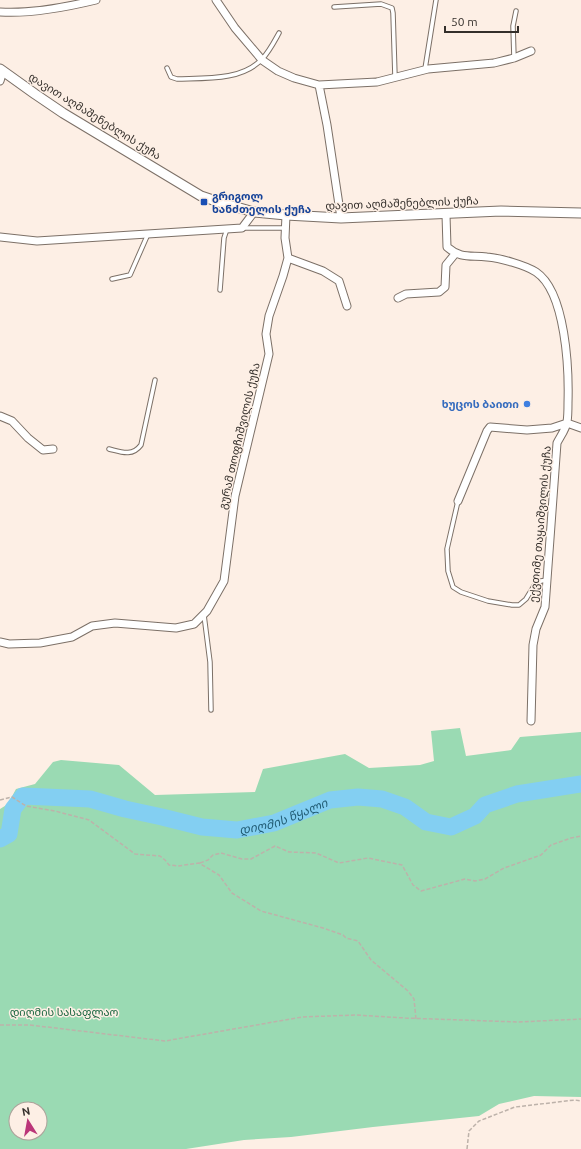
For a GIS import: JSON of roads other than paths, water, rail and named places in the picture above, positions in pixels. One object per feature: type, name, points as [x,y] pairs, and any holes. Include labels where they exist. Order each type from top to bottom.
[{"type":"street","points":[[0,12],[12,13],[57,8],[78,5],[96,0]]},
{"type":"street","points":[[216,0],[235,28],[262,60],[278,71],[294,78],[319,85],[377,82],[425,70],[494,63],[514,58],[531,51]]},
{"type":"street","points":[[0,81],[2,70]]},
{"type":"street","name":"დავით აღმაშენებლის ქუჩა","points":[[2,70],[63,113],[201,196],[254,212],[341,218],[501,212],[581,213]]},
{"type":"street","points":[[319,85],[327,124],[341,218]]},
{"type":"street","points":[[0,237],[37,241],[242,228],[254,212]]},
{"type":"street","name":"გურამ თოფჩიშვილის ქუჩა","points":[[0,642],[9,644],[40,643],[72,637],[92,626],[115,623],[176,628],[194,624],[204,614],[224,581],[235,496],[269,354],[266,334],[269,316],[284,276],[288,258],[285,238],[286,215]]},
{"type":"street","points":[[398,298],[406,294],[439,292],[445,287],[446,265],[454,254],[447,247],[446,215]]},
{"type":"street","name":"ექვთიმე თაყაიშვილის ქუჩა","points":[[454,254],[462,256],[488,257],[517,264],[536,272],[549,286],[555,300],[566,342],[569,378],[567,423],[557,444],[545,607],[536,629],[533,645],[531,721]]},
{"type":"street","points":[[288,258],[323,271],[338,281],[347,306]]},
{"type":"street","points":[[0,416],[12,421],[28,438],[43,450],[53,449]]},
{"type":"street","points":[[458,501],[490,427],[527,430],[552,428],[567,423],[581,428]]},
{"type":"lane","points":[[425,70],[436,0]]},
{"type":"lane","points":[[334,7],[382,4],[392,8],[395,78]]},
{"type":"lane","points":[[514,58],[513,26],[516,11]]},
{"type":"lane","points":[[167,68],[171,77],[177,79],[204,78],[234,74],[249,69],[262,60],[278,33]]},
{"type":"lane","points":[[242,228],[285,228]]},
{"type":"lane","points":[[220,290],[224,238],[227,229]]},
{"type":"lane","points":[[112,279],[130,275],[148,233]]},
{"type":"lane","points":[[109,449],[133,453],[141,446],[155,380]]},
{"type":"lane","points":[[458,501],[446,549],[448,571],[453,587],[461,592],[488,601],[519,605],[526,599],[534,586],[541,581],[547,580]]},
{"type":"lane","points":[[204,614],[210,662],[211,710]]},
{"type":"waterway","name":"დიღმის წყალი","points":[[0,839],[9,834],[13,809],[23,796],[90,799],[125,809],[202,827],[237,830],[274,823],[330,800],[358,797],[382,799],[405,807],[426,822],[451,827],[475,816],[485,805],[517,794],[581,784]]},
{"type":"place","name":"გრიგოლ ხანძთელის ქუჩა","points":[[204,202]]},
{"type":"place","name":"ხუცოს ბაითი","points":[[527,404]]},
{"type":"park label","name":"დიღმის სასაფლაო","points":[[64,1012]]}]
